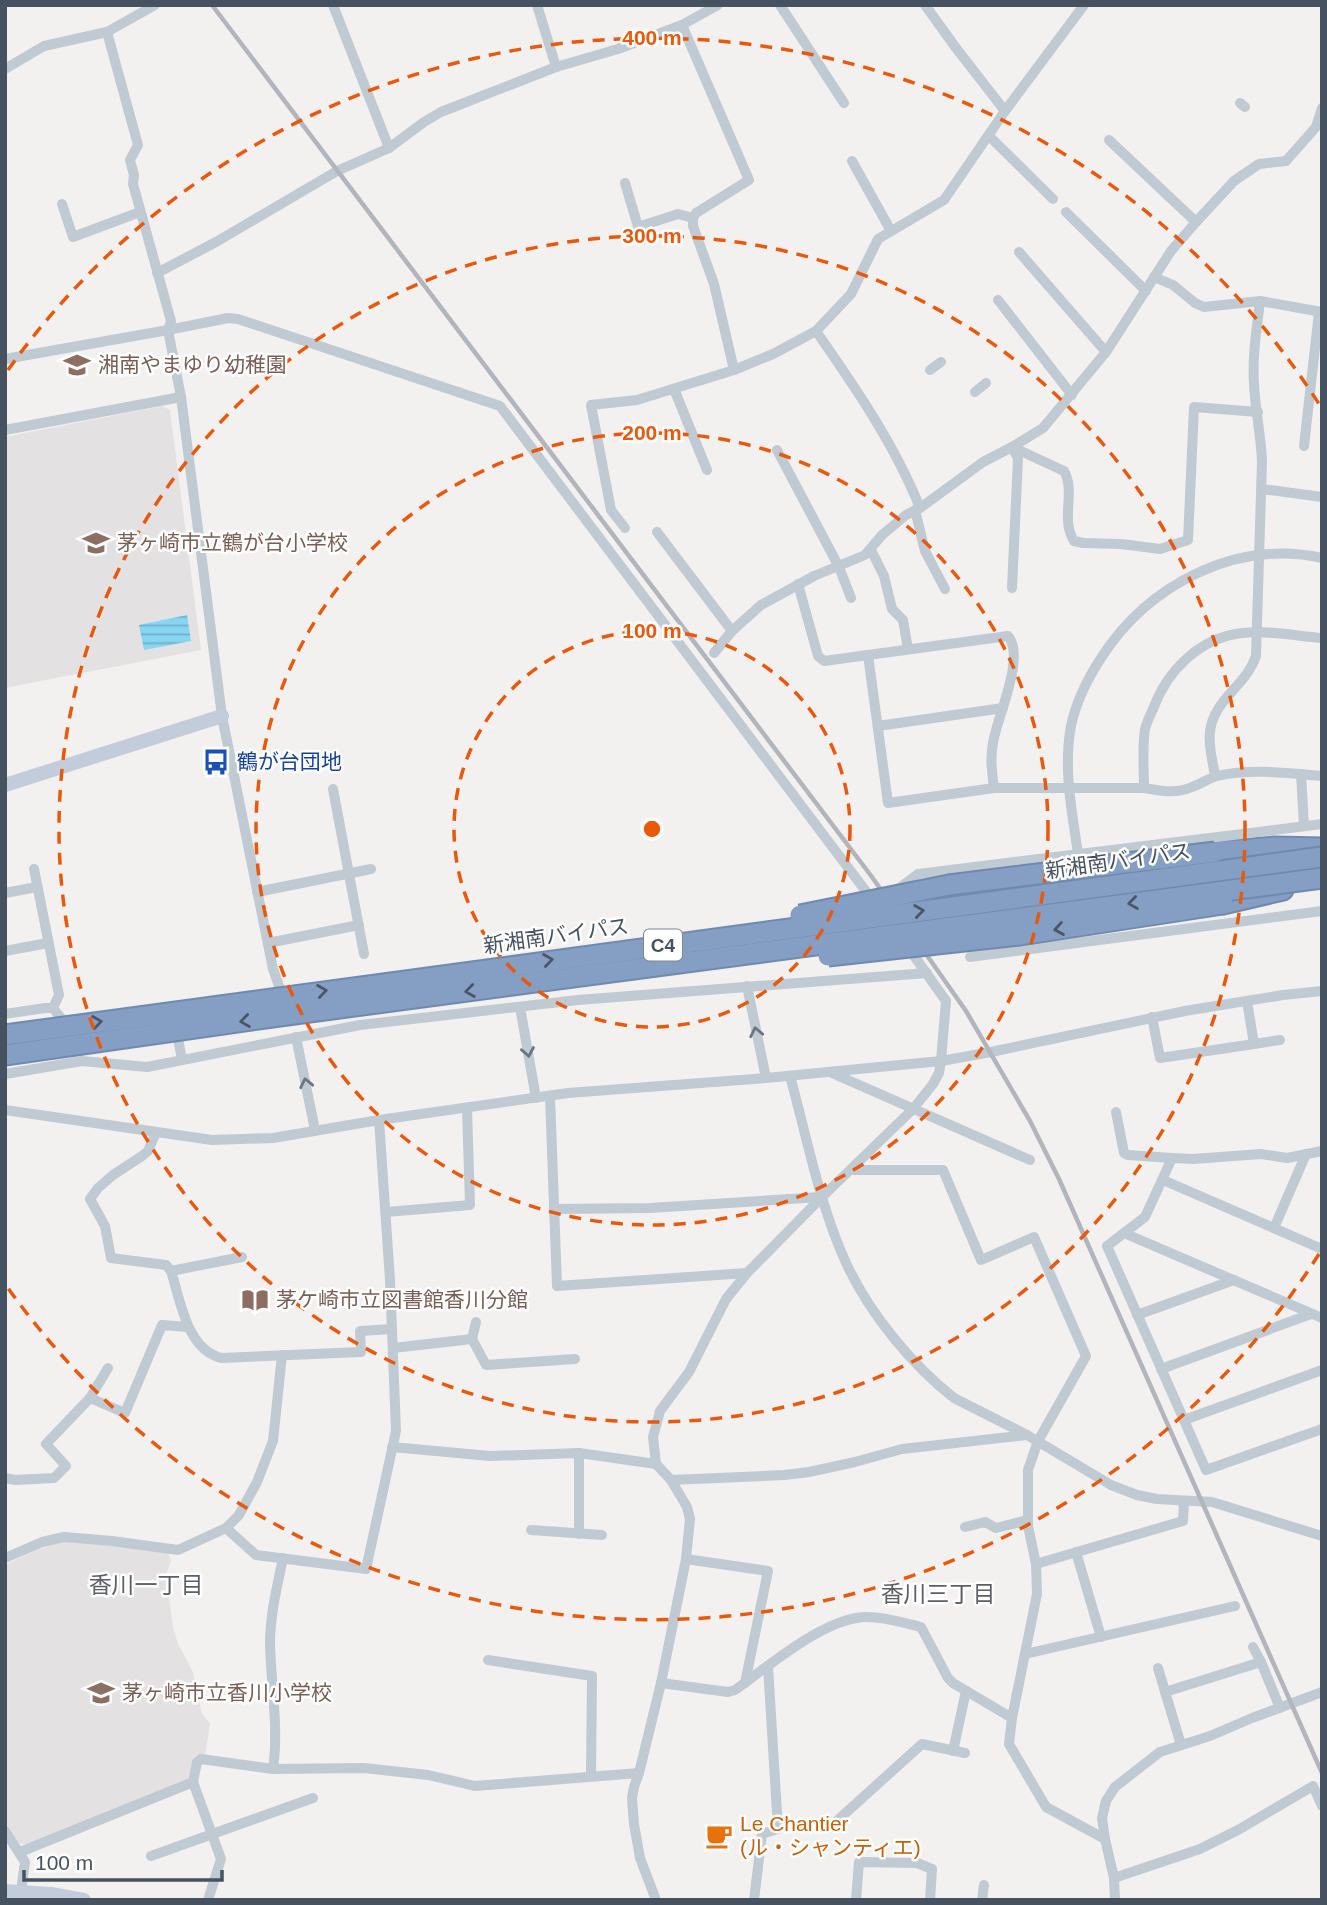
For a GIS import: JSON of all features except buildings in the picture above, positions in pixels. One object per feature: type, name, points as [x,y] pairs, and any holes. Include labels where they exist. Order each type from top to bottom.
[{"type":"highway","points":[[686,942],[836,907],[938,887],[1215,852],[1274,847],[1322,848]]},
{"type":"highway","name":"新湘南バイパス","points":[[5,1035],[1322,857]]},
{"type":"highway","points":[[604,973],[726,967],[1020,935],[1223,904],[1322,880]]},
{"type":"highway","name":"新湘南バイパス","points":[[5,1055],[604,973],[1297,881],[1322,880]]},
{"type":"street","points":[[5,69],[44,46],[107,32],[155,5]]},
{"type":"street","points":[[333,5],[389,148]]},
{"type":"street","points":[[537,5],[556,67]]},
{"type":"street","points":[[157,273],[216,242],[337,171],[389,148],[440,112],[556,67],[618,49],[682,25],[718,5]]},
{"type":"street","points":[[780,5],[844,103]]},
{"type":"street","points":[[925,5],[1005,111]]},
{"type":"street","points":[[625,528],[611,510],[591,405],[637,400],[734,370],[773,354],[816,331],[851,294],[878,239],[944,200],[1005,111],[1084,5]]},
{"type":"street","points":[[682,25],[749,180],[696,213],[693,218],[693,226],[714,284],[734,370]]},
{"type":"street","points":[[107,32],[138,145],[130,160],[134,175],[133,184],[171,321],[168,330],[181,397],[222,716],[273,969],[286,1010]]},
{"type":"street","points":[[714,653],[732,631],[761,605],[798,584],[865,555],[882,535],[906,515],[983,462],[1043,428],[1106,352],[1171,251],[1196,222],[1234,181],[1259,164],[1286,161],[1316,127],[1322,108]]},
{"type":"street","points":[[989,136],[1053,199]]},
{"type":"street","points":[[1108,140],[1196,222]]},
{"type":"street","points":[[852,161],[891,231]]},
{"type":"street","points":[[625,183],[642,240]]},
{"type":"street","points":[[62,204],[73,237],[140,212]]},
{"type":"street","points":[[1066,212],[1146,291]]},
{"type":"street","points":[[638,227],[678,214],[693,218]]},
{"type":"street","points":[[1019,251],[1106,352]]},
{"type":"street","points":[[1154,276],[1173,285],[1204,307],[1260,301],[1320,312],[1304,446]]},
{"type":"street","points":[[998,300],[1072,395]]},
{"type":"street","points":[[1215,776],[1210,743],[1212,721],[1223,702],[1250,672],[1256,656],[1262,489],[1254,360],[1260,301]]},
{"type":"street","points":[[5,359],[228,318],[238,319],[500,406],[928,973],[946,1001],[942,1061],[933,1084],[914,1109],[747,1273],[726,1299],[689,1372],[660,1411],[653,1437],[656,1464],[671,1480],[687,1507],[690,1519],[686,1559],[661,1683],[632,1798],[640,1858],[656,1900]]},
{"type":"street","points":[[816,331],[858,392],[911,483],[925,551],[945,589]]},
{"type":"street","points":[[930,370],[940,362]]},
{"type":"street","points":[[975,392],[986,383]]},
{"type":"street","points":[[674,389],[707,470]]},
{"type":"street","points":[[5,430],[181,397]]},
{"type":"street","points":[[1012,447],[1064,471],[1068,478],[1067,525],[1074,541],[1160,549],[1188,540],[1194,407],[1258,412]]},
{"type":"street","points":[[1012,447],[1018,458],[1012,588]]},
{"type":"street","points":[[777,450],[839,567],[851,598]]},
{"type":"street","points":[[1262,489],[1322,497]]},
{"type":"street","points":[[657,532],[732,631]]},
{"type":"street","points":[[871,550],[884,576],[892,609],[903,620],[908,649]]},
{"type":"street","points":[[1078,854],[1068,787],[1068,750],[1072,723],[1091,674],[1126,624],[1151,600],[1175,584],[1229,561],[1285,554],[1322,558]]},
{"type":"street","points":[[798,584],[818,656],[824,661],[1008,636],[1013,642],[1013,663],[1010,686],[992,747],[994,788]]},
{"type":"street","points":[[1144,788],[1145,728],[1159,692],[1177,666],[1198,650],[1239,633],[1322,638]]},
{"type":"street","points":[[868,655],[888,803],[994,788],[1144,788],[1166,792],[1180,791],[1215,776],[1259,771],[1322,776]]},
{"type":"street","points":[[878,726],[1003,708]]},
{"type":"street","points":[[5,785],[222,716]]},
{"type":"street","points":[[1301,774],[1304,826]]},
{"type":"street","points":[[333,789],[364,954]]},
{"type":"street","points":[[902,886],[918,874],[1322,824]]},
{"type":"street","points":[[986,865],[1000,953]]},
{"type":"street","points":[[33,869],[59,995],[53,1008]]},
{"type":"street","points":[[257,892],[371,869]]},
{"type":"street","points":[[5,893],[37,887]]},
{"type":"street","points":[[970,957],[1322,911]]},
{"type":"street","points":[[268,943],[359,925]]},
{"type":"street","points":[[5,951],[48,943]]},
{"type":"street","points":[[5,1074],[82,1061],[147,1067],[360,1024],[747,986],[928,973]]},
{"type":"street","points":[[747,986],[766,1078]]},
{"type":"street","points":[[5,1110],[212,1140],[273,1138],[550,1096],[942,1061],[1152,1017],[1322,991]]},
{"type":"street","points":[[1247,1001],[1254,1044]]},
{"type":"street","points":[[520,1007],[536,1098]]},
{"type":"street","points":[[5,1014],[53,1008]]},
{"type":"street","points":[[53,1008],[71,1030]]},
{"type":"street","points":[[1152,1017],[1160,1059],[1280,1040]]},
{"type":"street","points":[[175,1026],[183,1060]]},
{"type":"street","points":[[296,1037],[315,1130]]},
{"type":"street","points":[[829,1072],[1030,1160]]},
{"type":"street","points":[[790,1076],[824,1206],[848,1266],[877,1317],[923,1370],[954,1398],[1038,1441],[1111,1485],[1137,1495],[1157,1499],[1212,1502],[1322,1536]]},
{"type":"street","points":[[550,1096],[557,1286],[747,1273]]},
{"type":"street","points":[[386,1212],[470,1205],[467,1108]]},
{"type":"street","points":[[1116,1112],[1124,1153],[1128,1156],[1193,1159],[1261,1154],[1287,1158],[1322,1151]]},
{"type":"street","points":[[226,1528],[256,1555],[366,1569],[396,1431],[379,1120]]},
{"type":"street","points":[[156,1132],[148,1150],[113,1175],[90,1199],[105,1226],[111,1258],[166,1265],[171,1271],[188,1327],[213,1356],[222,1358],[361,1352],[360,1331],[392,1329]]},
{"type":"street","points":[[1274,1228],[1306,1154]]},
{"type":"street","points":[[1172,1158],[1145,1217],[1107,1246],[1206,1470],[1322,1429]]},
{"type":"street","points":[[851,1170],[943,1170],[981,1260],[1034,1237],[1086,1356],[1038,1441],[1028,1470],[1028,1520],[1036,1564],[1037,1594],[1009,1744],[1046,1807],[1105,1839]]},
{"type":"street","points":[[1163,1181],[1322,1249]]},
{"type":"street","points":[[554,1209],[650,1208],[822,1197]]},
{"type":"street","points":[[1124,1233],[1316,1316]]},
{"type":"street","points":[[171,1271],[242,1257]]},
{"type":"street","points":[[1137,1315],[1234,1280]]},
{"type":"street","points":[[1161,1369],[1316,1316]]},
{"type":"street","points":[[476,1322],[472,1339],[486,1364],[575,1359]]},
{"type":"street","points":[[90,1398],[125,1413],[162,1325],[188,1327]]},
{"type":"street","points":[[393,1348],[472,1339]]},
{"type":"street","points":[[5,1558],[42,1542],[64,1537],[178,1550],[226,1528],[239,1516],[274,1441],[282,1355]]},
{"type":"street","points":[[5,1478],[54,1478],[66,1466],[46,1444],[90,1398],[108,1368]]},
{"type":"street","points":[[1184,1420],[1322,1370]]},
{"type":"street","points":[[671,1480],[796,1474],[902,1449],[1027,1435]]},
{"type":"street","points":[[392,1447],[490,1457],[579,1452],[656,1464]]},
{"type":"street","points":[[579,1452],[579,1534]]},
{"type":"street","points":[[1036,1564],[1183,1521],[1184,1500]]},
{"type":"street","points":[[965,1527],[985,1522],[996,1528],[1028,1520]]},
{"type":"street","points":[[531,1530],[602,1535]]},
{"type":"street","points":[[1076,1552],[1101,1637]]},
{"type":"street","points":[[273,1769],[276,1747],[271,1615],[283,1558]]},
{"type":"street","points":[[686,1559],[768,1571],[745,1683]]},
{"type":"street","points":[[1025,1654],[1235,1606]]},
{"type":"street","points":[[661,1683],[728,1692],[735,1690],[786,1653],[826,1629],[847,1619],[867,1617],[921,1627],[948,1678],[1012,1718]]},
{"type":"street","points":[[1253,1647],[1280,1709]]},
{"type":"street","points":[[488,1660],[592,1676],[591,1776]]},
{"type":"street","points":[[1165,1692],[1261,1662]]},
{"type":"street","points":[[754,1900],[762,1834],[778,1829],[768,1666]]},
{"type":"street","points":[[1158,1668],[1181,1745]]},
{"type":"street","points":[[953,1751],[966,1691]]},
{"type":"street","points":[[1115,1900],[1114,1878],[1102,1818],[1106,1801],[1115,1787],[1160,1752],[1210,1736],[1322,1692]]},
{"type":"street","points":[[829,1828],[922,1744],[965,1753]]},
{"type":"street","points":[[208,1900],[220,1859],[193,1782],[197,1762],[201,1759],[273,1769],[364,1768],[428,1774],[475,1786],[639,1773]]},
{"type":"street","points":[[20,1852],[193,1782]]},
{"type":"street","points":[[1114,1878],[1200,1849],[1313,1786],[1322,1805]]},
{"type":"street","points":[[151,1856],[313,1797]]},
{"type":"street","points":[[5,1831],[25,1862],[21,1891]]},
{"type":"street","points":[[856,1900],[859,1862],[917,1863],[932,1869],[930,1900]]},
{"type":"street","points":[[982,1900],[984,1885]]},
{"type":"street","points":[[5,1891],[84,1900]]},
{"type":"shaded area","name":"茅ヶ崎市立鶴が台小学校","points":[[162,406],[170,410],[201,650],[5,688],[5,437]]},
{"type":"shaded area","name":"茅ヶ崎市立香川小学校","points":[[68,1541],[168,1552],[171,1561],[166,1574],[173,1627],[178,1644],[193,1672],[202,1714],[210,1724],[205,1756],[197,1755],[193,1758],[188,1780],[27,1844],[19,1844],[5,1821],[5,1565],[38,1549]]},
{"type":"water","points":[[187,615],[191,641],[144,650],[139,625]]},
{"type":"railway","points":[[212,5],[872,877],[966,1011],[1030,1121],[1059,1179],[1322,1773]]},
{"type":"place","name":"湘南やまゆり幼稚園","points":[[77,365]]},
{"type":"place","name":"茅ヶ崎市立鶴が台小学校","points":[[96,543]]},
{"type":"place","name":"鶴が台団地","points":[[216,762]]},
{"type":"place","name":"茅ケ崎市立図書館香川分館","points":[[255,1300]]},
{"type":"place","name":"茅ヶ崎市立香川小学校","points":[[101,1693]]},
{"type":"place","name":"Le Chantier (ル・シャンティエ)","points":[[719,1836]]},
{"type":"district","name":"香川一丁目","points":[[146,1585]]},
{"type":"district","name":"香川三丁目","points":[[938,1594]]}]
